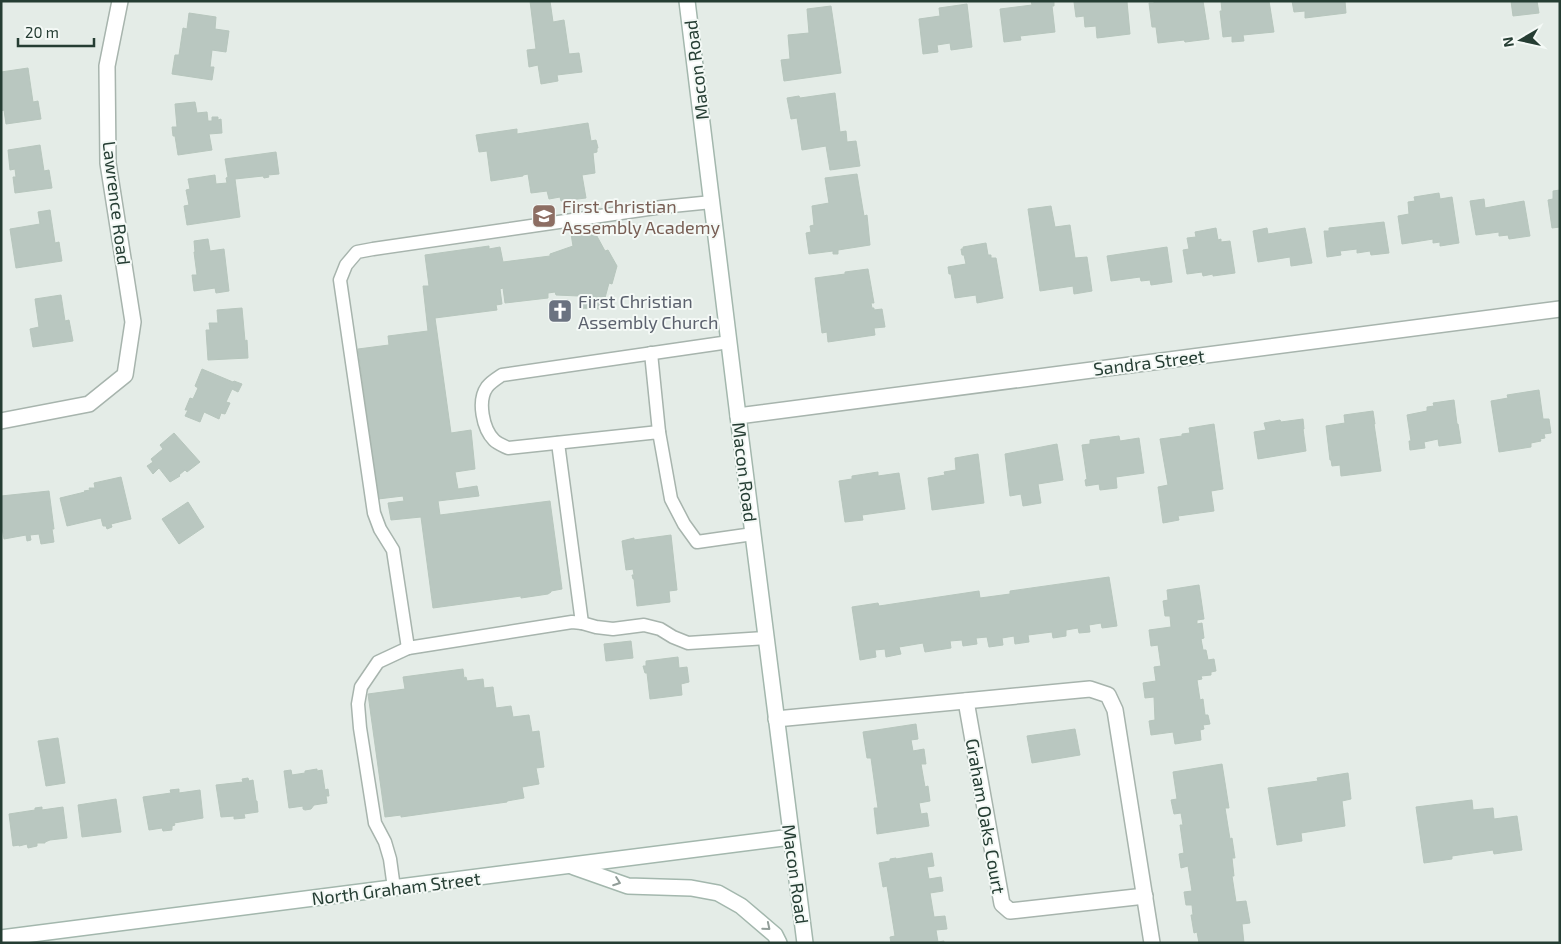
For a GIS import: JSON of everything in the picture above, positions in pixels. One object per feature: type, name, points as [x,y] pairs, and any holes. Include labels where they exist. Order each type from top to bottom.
[{"type":"street","name":"Lawrence Road","points":[[1,421],[89,404],[125,375],[133,322],[108,163],[107,66],[120,1]]},
{"type":"street","name":"Macon Road","points":[[687,1],[805,943]]},
{"type":"street","name":"Sandra Street","points":[[738,416],[1560,308]]},
{"type":"street","points":[[776,720],[1090,690],[1108,695],[1115,710],[1152,943]]},
{"type":"street","name":"Graham Oaks Court","points":[[966,701],[1002,904],[1010,911],[1145,896]]},
{"type":"street","name":"North Graham Street","points":[[1,938],[53,937],[394,888],[791,836]]},
{"type":"street","points":[[571,865],[628,886],[691,888],[718,893],[741,906],[775,935],[779,943]]},
{"type":"lane","points":[[408,648],[393,550],[380,529],[374,513],[340,280],[346,265],[357,252],[373,248],[662,207],[712,202]]},
{"type":"lane","points":[[659,432],[508,448],[495,442],[487,430],[482,403],[485,389],[492,381],[502,375],[729,342]]},
{"type":"lane","points":[[651,353],[659,432],[671,499],[684,524],[697,542],[753,534]]},
{"type":"lane","points":[[558,443],[582,623]]},
{"type":"lane","points":[[394,888],[390,859],[385,842],[375,823],[358,704],[361,687],[378,662],[408,648],[572,622],[613,629],[644,625],[660,629],[688,643],[766,638]]},
{"type":"building","points":[[530,1],[550,1],[553,22],[564,20],[569,54],[579,53],[582,72],[557,75],[558,81],[541,84],[538,65],[529,67],[527,50],[536,49]]},
{"type":"building","points":[[1031,1],[1054,1],[1054,6],[1052,6],[1055,32],[1020,36],[1021,40],[1004,42],[1000,9],[1032,5]]},
{"type":"building","points":[[1129,1],[1127,2],[1130,34],[1097,38],[1096,26],[1085,27],[1084,16],[1076,17],[1074,2]]},
{"type":"building","points":[[1154,1],[1203,1],[1209,39],[1158,43],[1156,27],[1152,27],[1149,3],[1154,3]]},
{"type":"building","points":[[1221,1],[1269,1],[1274,32],[1243,35],[1244,41],[1232,42],[1232,36],[1223,37],[1220,11],[1222,11]]},
{"type":"building","points":[[1292,1],[1345,1],[1346,13],[1305,18],[1305,11],[1294,12]]},
{"type":"building","points":[[1511,1],[1537,1],[1539,13],[1513,16]]},
{"type":"building","points":[[967,4],[972,47],[951,50],[950,43],[937,45],[938,52],[923,54],[919,19],[940,16],[939,8]]},
{"type":"building","points":[[831,6],[841,73],[784,81],[781,60],[790,59],[788,35],[809,33],[807,9]]},
{"type":"building","points":[[189,13],[216,17],[215,29],[229,31],[226,52],[212,50],[210,67],[214,67],[212,80],[172,74],[175,55],[179,55],[183,28],[187,29]]},
{"type":"building","points":[[28,68],[33,102],[38,101],[41,119],[6,124],[4,110],[1,111],[1,72]]},
{"type":"building","points":[[835,93],[840,132],[846,131],[847,142],[856,141],[860,166],[830,170],[826,146],[802,150],[797,118],[791,119],[787,98]]},
{"type":"building","points":[[195,102],[197,113],[207,112],[208,121],[212,121],[212,117],[218,117],[218,120],[221,119],[222,133],[209,134],[212,150],[178,155],[172,127],[177,127],[175,104]]},
{"type":"building","points":[[588,123],[591,141],[596,140],[598,148],[597,152],[593,153],[595,173],[582,175],[586,198],[561,201],[560,197],[549,199],[547,191],[531,193],[528,174],[491,181],[487,151],[479,152],[476,135],[517,129],[517,134]]},
{"type":"building","points":[[40,145],[44,171],[49,170],[52,188],[15,193],[13,177],[16,177],[15,169],[10,170],[8,150]]},
{"type":"building","points":[[276,152],[279,174],[268,175],[269,177],[264,178],[263,176],[235,179],[240,217],[187,225],[184,206],[189,205],[186,190],[190,189],[188,179],[215,175],[216,184],[227,183],[225,159]]},
{"type":"building","points":[[857,174],[864,216],[867,215],[870,245],[838,250],[838,254],[833,254],[833,251],[809,254],[806,233],[811,232],[810,226],[814,225],[812,206],[829,203],[825,178]]},
{"type":"building","points":[[1560,190],[1560,227],[1552,228],[1548,200],[1553,199],[1553,191]]},
{"type":"building","points":[[1439,193],[1440,199],[1452,197],[1459,243],[1440,246],[1440,242],[1433,243],[1433,239],[1402,244],[1398,216],[1409,214],[1408,202],[1415,201],[1414,197]]},
{"type":"building","points":[[1484,199],[1485,208],[1524,201],[1530,236],[1509,239],[1508,235],[1499,236],[1499,232],[1476,235],[1470,201]]},
{"type":"building","points":[[1051,206],[1055,227],[1070,225],[1075,258],[1087,257],[1092,291],[1074,294],[1073,286],[1040,291],[1028,209]]},
{"type":"building","points":[[50,210],[55,243],[59,242],[62,261],[16,268],[10,229],[40,224],[38,212]]},
{"type":"building","points":[[1384,222],[1389,253],[1371,255],[1370,251],[1357,253],[1357,249],[1340,251],[1341,255],[1327,257],[1324,231],[1329,231],[1329,228]]},
{"type":"building","points":[[592,227],[605,251],[608,250],[617,266],[612,284],[609,283],[602,309],[580,308],[579,296],[556,295],[555,292],[548,293],[548,298],[505,303],[503,288],[500,289],[502,304],[496,305],[497,310],[435,318],[451,433],[471,430],[475,469],[455,472],[458,489],[477,486],[479,496],[438,501],[440,515],[550,501],[562,589],[551,591],[548,594],[521,598],[521,596],[433,608],[421,517],[391,520],[388,503],[404,501],[403,496],[378,499],[358,349],[389,345],[388,336],[428,331],[423,286],[429,286],[425,255],[489,246],[489,249],[500,247],[503,262],[550,256],[550,254],[573,246],[571,234]]},
{"type":"building","points":[[1216,228],[1218,240],[1221,239],[1221,242],[1230,241],[1235,273],[1213,276],[1213,274],[1203,276],[1202,272],[1187,274],[1183,250],[1189,249],[1187,238],[1196,237],[1195,232]]},
{"type":"building","points":[[1267,228],[1268,234],[1305,228],[1312,263],[1291,266],[1290,257],[1258,262],[1253,231]]},
{"type":"building","points":[[208,239],[210,251],[224,249],[229,291],[216,293],[215,288],[194,291],[192,275],[197,275],[194,241]]},
{"type":"building","points":[[986,243],[988,255],[991,255],[991,258],[996,258],[1003,298],[977,303],[976,295],[955,298],[948,267],[966,264],[964,255],[962,255],[961,249],[963,247]]},
{"type":"building","points":[[1167,247],[1172,282],[1151,285],[1150,280],[1141,281],[1140,277],[1111,281],[1107,256]]},
{"type":"building","points":[[868,269],[874,303],[871,303],[872,308],[874,310],[882,309],[885,327],[874,328],[875,335],[828,342],[827,332],[822,333],[815,278]]},
{"type":"building","points":[[61,295],[65,321],[69,320],[73,341],[33,347],[30,329],[39,327],[35,299]]},
{"type":"building","points":[[242,308],[248,358],[208,360],[206,330],[210,330],[209,323],[218,323],[217,310]]},
{"type":"building","points":[[202,369],[242,384],[238,392],[232,389],[226,402],[230,403],[225,414],[221,413],[219,419],[204,412],[200,422],[185,416],[188,410],[185,410],[190,398],[193,399],[198,388],[195,386]]},
{"type":"building","points":[[1539,390],[1543,419],[1549,419],[1551,433],[1544,434],[1545,438],[1540,439],[1541,441],[1531,443],[1531,447],[1499,452],[1491,401],[1508,398],[1507,395]]},
{"type":"building","points":[[1454,400],[1461,443],[1439,446],[1438,439],[1424,442],[1425,448],[1410,450],[1409,441],[1411,441],[1407,415],[1427,411],[1427,407],[1434,406],[1433,403]]},
{"type":"building","points":[[1373,411],[1381,471],[1341,476],[1340,465],[1332,466],[1330,460],[1326,426],[1345,423],[1344,415]]},
{"type":"building","points":[[1303,419],[1306,451],[1258,459],[1254,432],[1266,430],[1264,423]]},
{"type":"building","points":[[1214,424],[1223,489],[1211,491],[1214,511],[1178,516],[1179,520],[1163,523],[1158,487],[1168,485],[1160,439],[1182,436],[1182,434],[1190,433],[1189,428]]},
{"type":"building","points":[[174,433],[200,462],[187,472],[185,470],[180,476],[170,482],[159,468],[153,474],[147,466],[153,462],[151,459],[163,449],[160,445]]},
{"type":"building","points":[[1119,436],[1120,441],[1139,438],[1144,473],[1116,477],[1117,488],[1100,490],[1099,484],[1086,486],[1085,480],[1087,479],[1082,445],[1090,444],[1090,440]]},
{"type":"building","points":[[1057,444],[1063,480],[1038,484],[1041,503],[1023,506],[1021,494],[1010,496],[1005,454]]},
{"type":"building","points":[[978,454],[984,503],[932,510],[928,478],[945,475],[944,472],[956,470],[955,458]]},
{"type":"building","points":[[878,472],[878,476],[899,473],[905,509],[862,515],[863,520],[845,522],[839,481],[852,479],[852,476]]},
{"type":"building","points":[[121,477],[131,519],[111,524],[112,527],[107,529],[106,526],[103,526],[101,518],[67,526],[60,498],[85,492],[90,490],[89,488],[95,488],[94,483]]},
{"type":"building","points":[[49,491],[54,542],[41,544],[39,534],[30,535],[31,540],[27,541],[26,535],[4,539],[1,522],[1,496]]},
{"type":"building","points":[[188,502],[204,527],[179,544],[162,519]]},
{"type":"building","points":[[671,535],[677,590],[669,591],[670,602],[637,606],[632,575],[634,575],[633,569],[626,570],[622,541],[634,538],[634,540]]},
{"type":"building","points":[[1109,577],[1117,626],[1102,628],[1101,623],[1089,625],[1090,632],[1079,633],[1078,628],[1066,630],[1066,636],[1053,638],[1052,632],[1028,635],[1029,642],[1015,644],[1014,636],[1002,638],[1003,645],[989,647],[987,637],[976,638],[977,644],[963,646],[962,640],[950,641],[951,648],[925,652],[923,643],[899,647],[901,654],[886,657],[885,649],[875,650],[876,657],[860,660],[852,607],[878,603],[879,606],[979,591],[980,598],[1010,594],[1010,591]]},
{"type":"building","points":[[1199,585],[1204,619],[1197,620],[1197,624],[1202,623],[1204,638],[1201,639],[1203,650],[1206,650],[1208,660],[1214,659],[1216,671],[1211,672],[1211,675],[1201,676],[1202,679],[1197,680],[1200,700],[1203,699],[1205,715],[1208,715],[1210,724],[1203,725],[1204,729],[1200,730],[1201,740],[1175,744],[1173,732],[1151,735],[1149,721],[1155,720],[1154,697],[1145,698],[1143,683],[1156,681],[1154,667],[1161,666],[1158,645],[1151,646],[1149,630],[1171,627],[1170,616],[1165,616],[1163,601],[1168,600],[1167,590]]},
{"type":"building","points":[[631,641],[633,658],[606,661],[604,644]]},
{"type":"building","points":[[678,657],[679,668],[687,667],[689,682],[681,684],[682,695],[650,699],[647,673],[645,673],[643,666],[646,666],[646,661]]},
{"type":"building","points":[[463,669],[464,678],[466,677],[467,681],[483,679],[484,688],[493,687],[496,708],[511,706],[513,717],[529,715],[532,732],[539,731],[544,767],[536,768],[539,784],[522,787],[524,798],[507,802],[401,817],[401,815],[385,817],[368,694],[405,689],[403,677]]},
{"type":"building","points":[[916,724],[918,739],[911,740],[913,751],[924,749],[926,764],[921,764],[925,787],[928,786],[930,801],[919,803],[921,814],[927,813],[929,826],[877,834],[874,808],[878,808],[871,758],[867,758],[863,732]]},
{"type":"building","points":[[1075,729],[1080,755],[1032,763],[1027,736]]},
{"type":"building","points":[[58,738],[65,783],[46,786],[38,741]]},
{"type":"building","points":[[1222,764],[1229,808],[1225,808],[1235,858],[1232,858],[1234,876],[1232,876],[1236,902],[1246,901],[1250,923],[1242,924],[1244,943],[1199,943],[1197,932],[1194,933],[1191,915],[1193,915],[1192,905],[1186,905],[1184,892],[1192,891],[1188,866],[1181,868],[1179,854],[1184,853],[1180,825],[1183,825],[1181,813],[1174,814],[1171,800],[1177,799],[1173,772]]},
{"type":"building","points":[[317,769],[317,771],[322,770],[325,790],[328,789],[327,803],[314,805],[311,809],[305,810],[303,806],[289,808],[284,771],[291,770],[292,775]]},
{"type":"building","points":[[1348,773],[1351,799],[1342,801],[1345,826],[1301,833],[1302,841],[1277,845],[1268,788],[1318,781],[1317,778]]},
{"type":"building","points":[[248,778],[249,781],[253,780],[258,812],[244,814],[245,818],[234,819],[234,816],[221,817],[216,785],[243,782],[242,779]]},
{"type":"building","points":[[179,789],[179,793],[200,790],[203,818],[174,823],[175,825],[172,826],[172,830],[163,831],[162,828],[149,830],[143,797],[171,793],[170,790]]},
{"type":"building","points":[[116,799],[121,832],[82,837],[78,805]]},
{"type":"building","points":[[1472,800],[1473,810],[1493,808],[1494,819],[1517,816],[1522,850],[1494,854],[1493,850],[1452,856],[1452,859],[1424,863],[1416,807]]},
{"type":"building","points":[[42,807],[42,810],[63,807],[67,838],[37,843],[37,846],[28,848],[27,844],[13,846],[9,814]]},
{"type":"building","points":[[932,853],[934,866],[927,867],[929,879],[941,877],[943,891],[930,893],[934,917],[945,916],[947,929],[936,930],[938,942],[944,941],[944,943],[891,943],[890,937],[895,936],[887,886],[883,887],[879,863],[890,861],[890,859]]},
{"type":"place","name":"First Christian Assembly Academy","points":[[544,216]]},
{"type":"place","name":"First Christian Assembly Church","points":[[560,311]]}]
